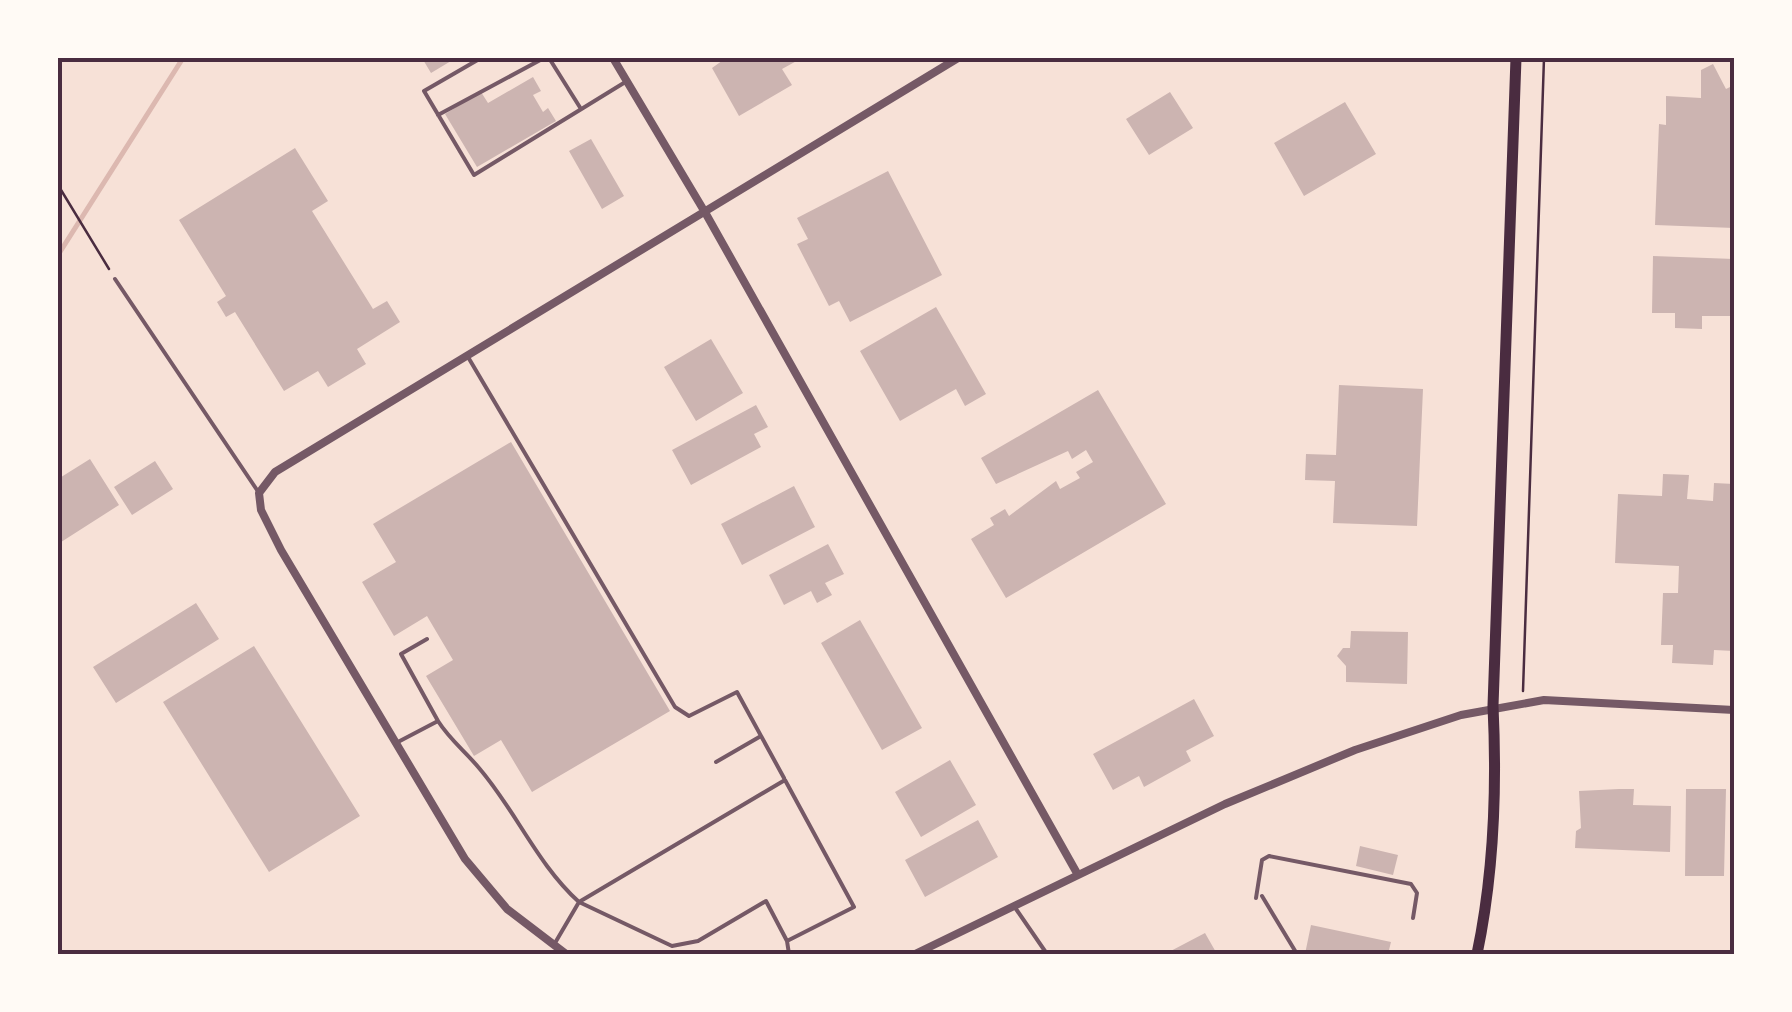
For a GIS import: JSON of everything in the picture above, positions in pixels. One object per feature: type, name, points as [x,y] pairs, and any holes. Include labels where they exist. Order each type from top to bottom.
[{"type":"main road","points":[[1478,954],[1491,863],[1516,58]]},
{"type":"street","points":[[613,58],[706,214],[1078,875]]},
{"type":"street","points":[[566,954],[552,948],[507,909],[465,859],[281,550],[261,510],[259,492],[275,472],[958,58]]},
{"type":"street","points":[[915,954],[1226,804],[1338,756],[1494,706],[1544,700],[1734,710]]},
{"type":"lane","points":[[482,58],[424,91],[474,175],[627,81]]},
{"type":"lane","points":[[438,115],[547,58],[581,109]]},
{"type":"lane","points":[[115,278],[259,492]]},
{"type":"lane","points":[[468,356],[675,707],[689,716],[737,692],[785,780],[854,907],[787,941]]},
{"type":"lane","points":[[427,639],[402,654],[438,720],[457,750],[478,766],[556,881],[579,902],[672,946],[698,941],[766,901],[787,941],[789,954]]},
{"type":"lane","points":[[396,743],[438,720]]},
{"type":"lane","points":[[716,762],[761,736]]},
{"type":"lane","points":[[552,948],[579,902],[785,780]]},
{"type":"lane","points":[[1297,954],[1259,897],[1262,860],[1268,856],[1411,884],[1417,893],[1413,918]]},
{"type":"lane","points":[[1014,905],[1048,954]]},
{"type":"lane","points":[[940,940],[942,954]]},
{"type":"path","points":[[1522,693],[1544,58]]},
{"type":"path","points":[[58,185],[115,278]]},
{"type":"building","points":[[422,58],[456,58],[431,73]]},
{"type":"building","points":[[726,58],[802,58],[782,69],[792,85],[739,116],[712,68]]},
{"type":"building","points":[[1713,64],[1726,89],[1734,85],[1734,228],[1655,225],[1659,124],[1666,125],[1666,96],[1701,98],[1701,70]]},
{"type":"building","points":[[533,77],[541,91],[533,95],[543,112],[548,108],[556,121],[477,167],[445,114],[481,92],[488,103]]},
{"type":"building","points":[[1170,92],[1193,128],[1149,155],[1126,119]]},
{"type":"building","points":[[1345,102],[1376,154],[1304,196],[1274,143]]},
{"type":"building","points":[[591,139],[624,196],[602,209],[569,151]]},
{"type":"building","points":[[295,148],[328,201],[312,211],[373,309],[387,301],[400,322],[357,349],[366,364],[328,387],[318,371],[284,391],[235,312],[226,317],[217,302],[226,296],[179,220]]},
{"type":"building","points":[[888,171],[942,275],[850,322],[839,301],[829,306],[797,244],[808,239],[797,218]]},
{"type":"building","points":[[1653,256],[1734,259],[1734,316],[1702,316],[1702,329],[1675,328],[1675,313],[1652,313]]},
{"type":"building","points":[[936,307],[986,394],[965,406],[956,389],[900,421],[860,351]]},
{"type":"building","points":[[711,339],[743,393],[696,421],[664,367]]},
{"type":"building","points":[[1339,385],[1423,389],[1417,526],[1333,523],[1335,481],[1305,480],[1306,454],[1336,455]]},
{"type":"building","points":[[1098,390],[1166,504],[1006,598],[971,539],[994,525],[990,518],[1005,509],[1009,516],[1056,481],[1060,489],[1080,478],[1076,472],[1093,462],[1086,450],[1072,459],[1068,451],[996,484],[981,458]]},
{"type":"building","points":[[756,405],[768,427],[754,434],[761,447],[691,485],[672,450]]},
{"type":"building","points":[[511,442],[670,711],[532,792],[501,740],[474,756],[426,676],[453,660],[427,616],[394,636],[362,582],[396,562],[373,524]]},
{"type":"building","points":[[90,459],[119,505],[58,544],[58,479]]},
{"type":"building","points":[[155,461],[173,489],[132,515],[114,487]]},
{"type":"building","points":[[1663,474],[1689,475],[1687,499],[1713,501],[1714,483],[1734,484],[1734,651],[1714,650],[1713,665],[1672,663],[1673,645],[1661,645],[1663,593],[1678,593],[1679,566],[1615,563],[1618,494],[1662,496]]},
{"type":"building","points":[[794,486],[815,527],[742,565],[721,524]]},
{"type":"building","points":[[828,544],[844,574],[825,583],[832,595],[817,603],[811,591],[784,605],[769,575]]},
{"type":"building","points":[[196,603],[219,639],[116,703],[93,667]]},
{"type":"building","points":[[860,620],[922,728],[882,750],[821,643]]},
{"type":"building","points":[[1351,631],[1408,632],[1407,684],[1346,682],[1346,666],[1337,656],[1343,648],[1350,648]]},
{"type":"building","points":[[254,646],[360,816],[269,872],[163,702]]},
{"type":"building","points":[[1194,699],[1214,736],[1186,751],[1191,761],[1144,787],[1139,776],[1113,790],[1093,754]]},
{"type":"building","points":[[950,760],[976,805],[921,837],[895,792]]},
{"type":"building","points":[[1634,789],[1633,805],[1671,806],[1670,852],[1575,848],[1576,831],[1581,828],[1579,791]]},
{"type":"building","points":[[1686,789],[1726,789],[1724,876],[1685,876]]},
{"type":"building","points":[[978,820],[998,857],[925,897],[905,860]]},
{"type":"building","points":[[1360,846],[1398,855],[1393,875],[1356,866]]},
{"type":"building","points":[[1311,925],[1391,942],[1388,954],[1305,954]]},
{"type":"building","points":[[1205,933],[1217,954],[1165,954]]},
{"type":"waterway","points":[[58,255],[183,58]]}]
